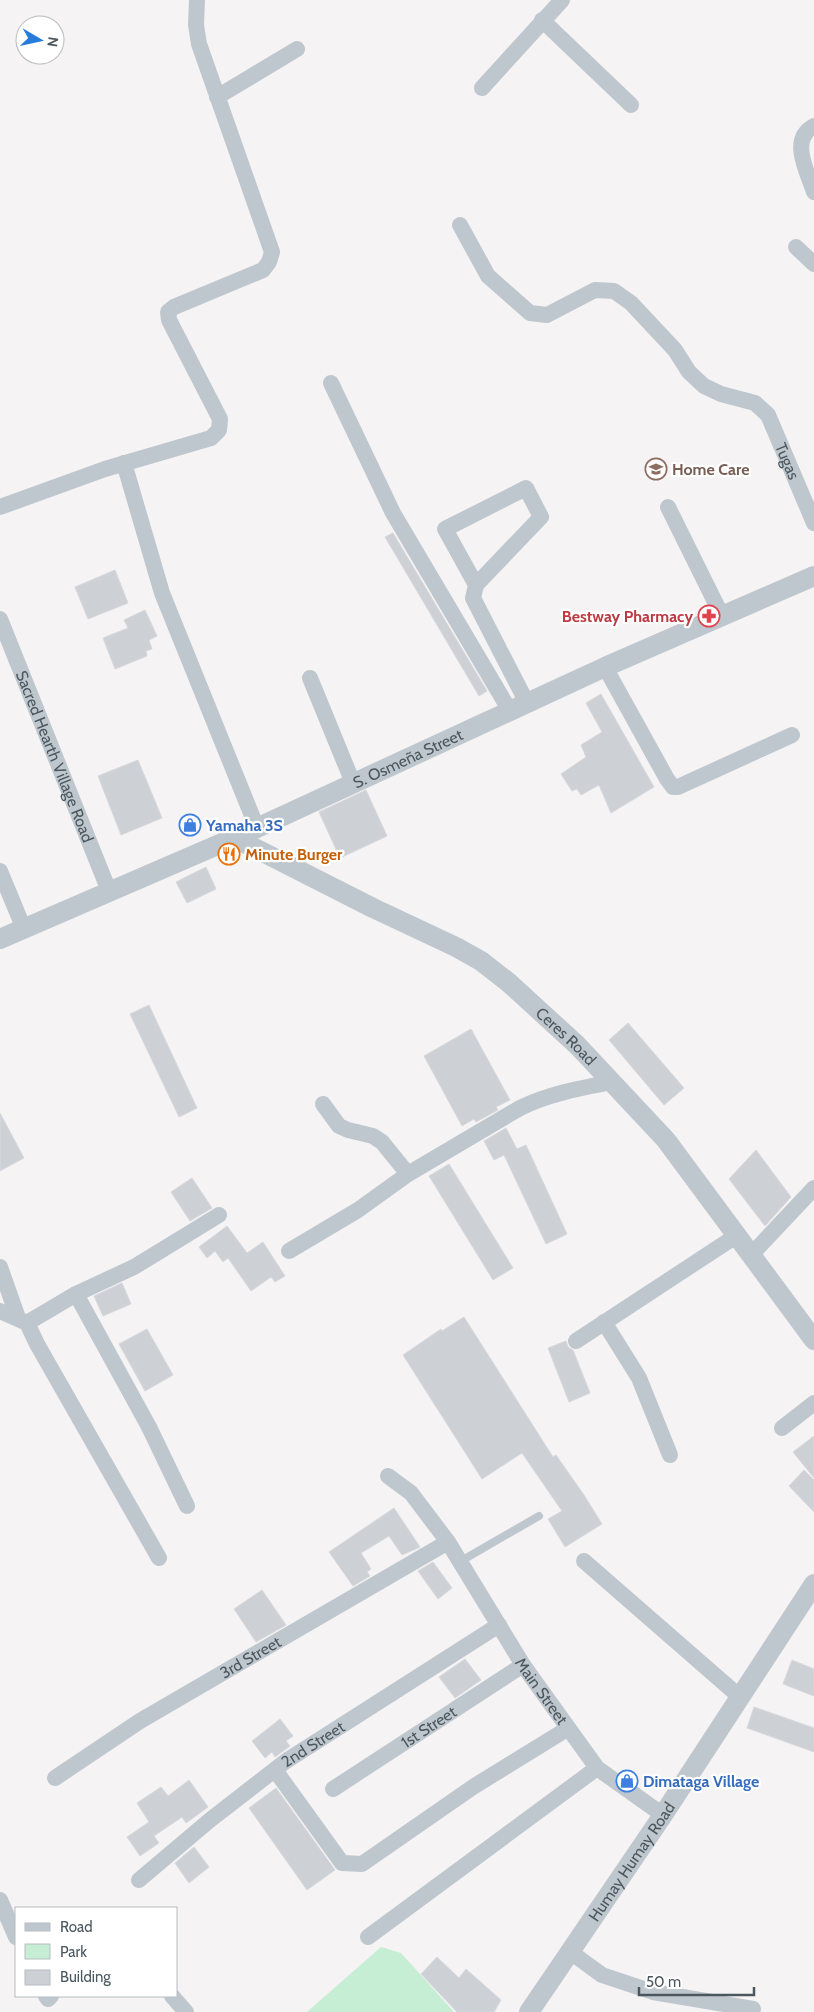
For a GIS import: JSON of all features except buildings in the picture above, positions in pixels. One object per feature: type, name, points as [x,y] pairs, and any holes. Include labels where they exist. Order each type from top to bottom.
[{"type":"street","points":[[0,506],[124,463],[211,438],[218,430],[220,418],[169,320],[168,312],[174,307],[263,270],[269,262],[272,252],[199,44],[196,24],[197,0]]},
{"type":"street","points":[[482,88],[562,0]]},
{"type":"street","points":[[542,20],[632,105]]},
{"type":"street","points":[[217,97],[296,50]]},
{"type":"street","points":[[814,126],[808,129],[801,141],[802,155],[814,192]]},
{"type":"street","name":"Tugas","points":[[460,225],[488,276],[530,313],[547,315],[595,290],[614,291],[631,303],[675,350],[689,372],[704,386],[722,394],[755,403],[768,415],[814,523]]},
{"type":"street","points":[[796,246],[814,264]]},
{"type":"street","points":[[331,383],[393,513],[519,707]]},
{"type":"street","points":[[124,463],[162,593],[257,828]]},
{"type":"street","points":[[476,585],[445,529],[526,488],[541,517],[476,585],[473,598],[519,707]]},
{"type":"street","points":[[668,507],[722,616]]},
{"type":"street","name":"S. Osmeña Street","points":[[0,939],[257,828],[605,667],[814,576]]},
{"type":"street","name":"Sacred Hearth Village Road","points":[[0,619],[109,891]]},
{"type":"street","points":[[605,667],[673,787],[678,787],[792,735]]},
{"type":"street","points":[[310,678],[353,783]]},
{"type":"street","name":"Ceres Road","points":[[233,837],[373,908],[456,947],[481,961],[508,982],[547,1017],[612,1082],[666,1140],[814,1340]]},
{"type":"street","points":[[0,870],[24,929]]},
{"type":"street","points":[[289,1251],[358,1210],[408,1174],[534,1101],[575,1089],[612,1082]]},
{"type":"street","points":[[323,1104],[339,1126],[373,1136],[382,1142],[408,1174]]},
{"type":"street","points":[[751,1255],[814,1188]]},
{"type":"street","points":[[23,1321],[76,1294],[134,1268],[219,1215]]},
{"type":"street","points":[[576,1341],[736,1236]]},
{"type":"street","points":[[0,1267],[23,1321],[159,1558]]},
{"type":"street","points":[[76,1294],[149,1427],[187,1506]]},
{"type":"street","points":[[0,1311],[23,1321]]},
{"type":"street","points":[[604,1322],[639,1378],[670,1455]]},
{"type":"street","points":[[782,1428],[814,1403]]},
{"type":"street","name":"Main Street","points":[[388,1476],[412,1493],[448,1542],[523,1665],[597,1768],[664,1815]]},
{"type":"street","name":"3rd Street","points":[[55,1778],[140,1721],[448,1542]]},
{"type":"street","points":[[584,1561],[740,1697]]},
{"type":"street","name":"Humay Humay Road","points":[[529,2012],[664,1815],[814,1584]]},
{"type":"street","name":"2nd Street","points":[[139,1880],[210,1820],[310,1744],[499,1625]]},
{"type":"street","name":"1st Street","points":[[333,1789],[523,1665]]},
{"type":"street","points":[[275,1770],[342,1863],[362,1864],[473,1787],[568,1729]]},
{"type":"street","points":[[368,1937],[597,1768]]},
{"type":"street","points":[[0,1900],[15,1935]]},
{"type":"street","points":[[570,1951],[602,1975],[653,1992],[753,2009]]},
{"type":"street","points":[[173,1997],[186,2012]]},
{"type":"lane","points":[[461,1561],[539,1516]]},
{"type":"green space","points":[[381,1947],[401,1953],[454,2012],[307,2012]]},
{"type":"place","name":"Home Care","points":[[656,469]]},
{"type":"place","name":"Bestway Pharmacy","points":[[709,616]]},
{"type":"place","name":"Yamaha 3S","points":[[190,825]]},
{"type":"place","name":"Minute Burger","points":[[229,854]]},
{"type":"place","name":"Dimataga Village","points":[[627,1781]]}]
